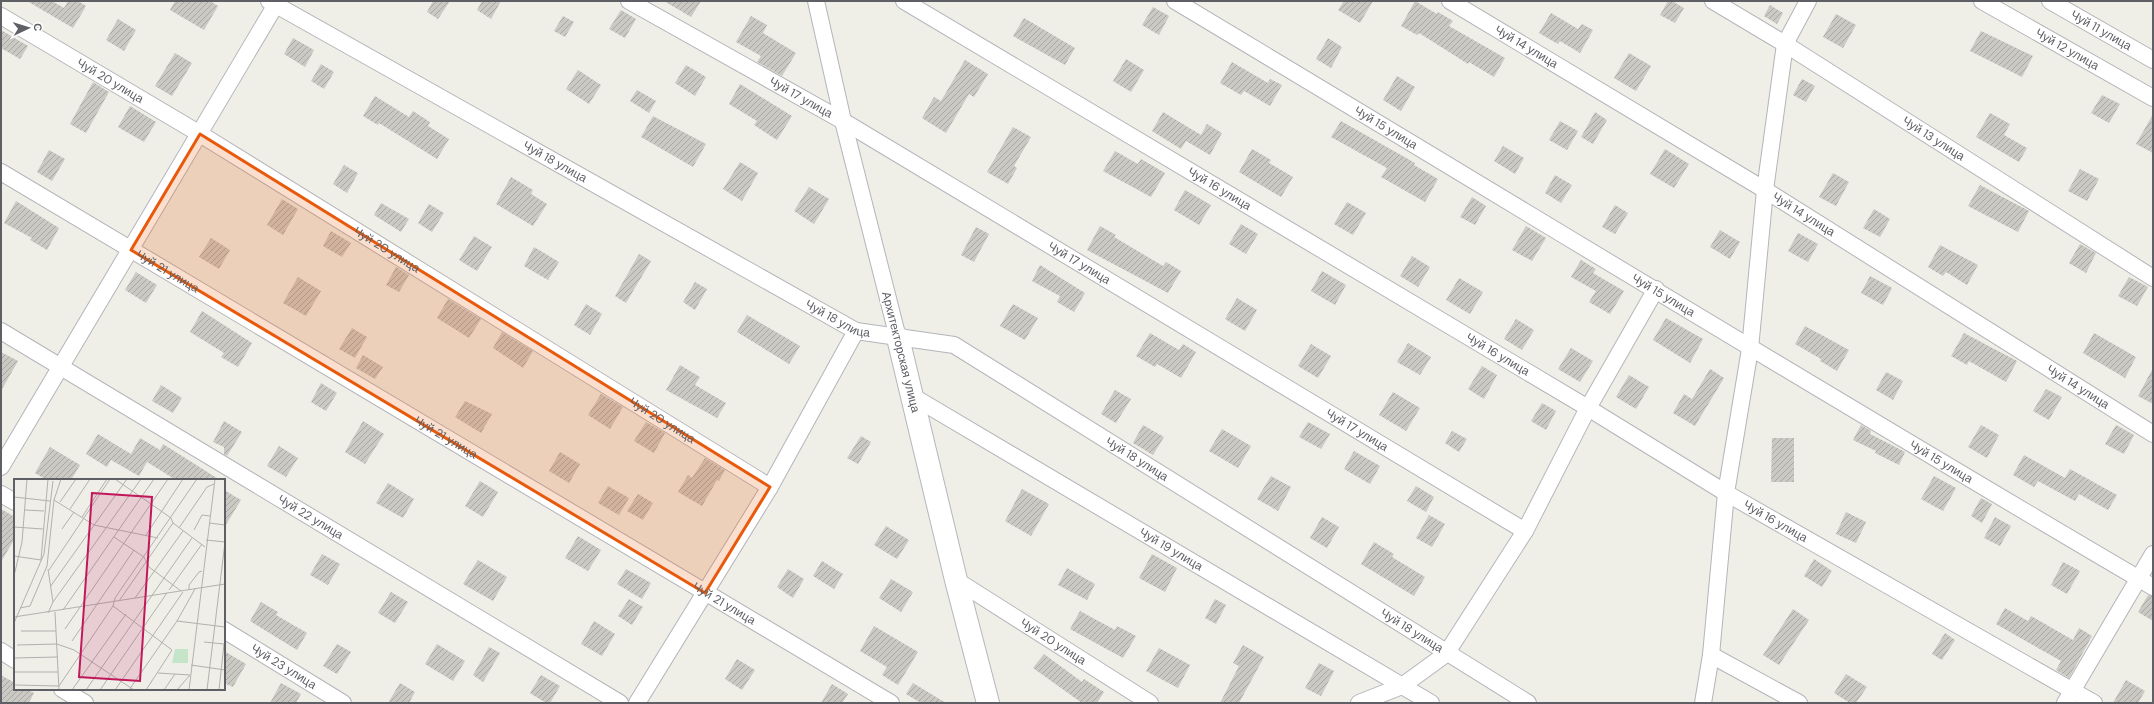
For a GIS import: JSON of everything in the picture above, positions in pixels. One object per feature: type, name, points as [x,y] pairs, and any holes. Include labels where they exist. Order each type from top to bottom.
[{"type":"street","name":"Чуй 17 улица","points":[[629,1],[843,121],[1525,531]]},
{"type":"street","name":"Архитекторская улица","points":[[816,1],[843,121],[898,338],[956,580],[988,703]]},
{"type":"street","name":"Чуй 16 улица","points":[[904,1],[1588,408],[1726,493],[2069,696],[2094,703]]},
{"type":"street","name":"Чуй 15 улица","points":[[1174,1],[1656,290],[1750,349],[2153,587]]},
{"type":"street","name":"Чуй 14 улица","points":[[1450,1],[1765,190],[2153,434]]},
{"type":"street","name":"Чуй 13 улица","points":[[1713,1],[1785,44],[2153,278]]},
{"type":"street","points":[[1703,703],[1711,655],[1726,493],[1750,349],[1765,190],[1785,44],[1808,1]]},
{"type":"street","name":"Чуй 12 улица","points":[[1982,1],[2153,98]]},
{"type":"street","name":"Чуй 11 улица","points":[[2050,1],[2153,60]]},
{"type":"street","points":[[1,467],[200,134],[274,2]]},
{"type":"street","name":"Чуй 18 улица","points":[[274,2],[856,331],[954,345],[1446,654],[1528,703]]},
{"type":"street","name":"Чуй 20 улица","points":[[1,16],[200,134],[770,487]]},
{"type":"street","name":"Чуй 21 улица","points":[[1,172],[891,703]]},
{"type":"street","points":[[1359,703],[1402,686],[1446,654],[1525,531],[1588,408],[1656,290]]},
{"type":"street","points":[[637,703],[770,487],[856,331]]},
{"type":"street","name":"Чуй 22 улица","points":[[1,332],[620,703]]},
{"type":"street","name":"Чуй 19 улица","points":[[912,396],[1430,703]]},
{"type":"street","points":[[1,494],[14,501]]},
{"type":"street","points":[[2069,696],[2153,554]]},
{"type":"street","name":"Чуй 20 улица","points":[[956,580],[1150,703]]},
{"type":"street","name":"Чуй 23 улица","points":[[225,631],[343,703]]},
{"type":"street","points":[[1,651],[14,659]]},
{"type":"street","points":[[1711,655],[1799,703]]},
{"type":"street","points":[[64,690],[85,703]]},
{"type":"highlighted area","points":[[200,134],[770,487],[705,593],[131,250]]},
{"type":"building","points":[[27,1],[52,1],[64,8],[68,1],[78,1],[86,6],[73,28]]},
{"type":"building","points":[[175,1],[210,1],[218,6],[204,30],[170,10]]},
{"type":"building","points":[[433,1],[450,1],[438,19],[427,12]]},
{"type":"building","points":[[482,1],[501,1],[491,19],[477,10]]},
{"type":"building","points":[[664,1],[701,1],[691,17]]},
{"type":"building","points":[[1344,1],[1373,1],[1360,23],[1338,10]]},
{"type":"building","points":[[1415,1],[1437,14],[1438,12],[1453,21],[1449,26],[1505,58],[1494,77],[1469,62],[1468,64],[1419,33],[1417,35],[1401,26]]},
{"type":"building","points":[[1668,1],[1672,1],[1684,8],[1675,23],[1660,15]]},
{"type":"building","points":[[1770,5],[1783,13],[1777,24],[1764,16]]},
{"type":"building","points":[[1153,7],[1169,16],[1159,35],[1142,25]]},
{"type":"building","points":[[621,10],[636,19],[625,38],[609,29]]},
{"type":"building","points":[[1551,13],[1578,29],[1582,24],[1593,30],[1580,53],[1560,41],[1558,44],[1539,33]]},
{"type":"building","points":[[1836,14],[1856,25],[1843,48],[1823,37]]},
{"type":"building","points":[[563,16],[574,22],[565,37],[554,31]]},
{"type":"building","points":[[751,16],[767,25],[763,33],[796,53],[782,76],[757,62],[761,56],[736,42]]},
{"type":"building","points":[[1024,18],[1075,48],[1065,65],[1013,36]]},
{"type":"building","points":[[118,19],[136,30],[124,51],[106,40]]},
{"type":"building","points":[[1,30],[28,46],[20,59],[1,48]]},
{"type":"building","points":[[1981,31],[2033,56],[2022,77],[1970,51]]},
{"type":"building","points":[[293,38],[314,50],[305,67],[284,54]]},
{"type":"building","points":[[1328,38],[1342,47],[1331,68],[1316,59]]},
{"type":"building","points":[[175,53],[192,63],[172,96],[155,86]]},
{"type":"building","points":[[1629,53],[1651,66],[1636,91],[1614,78]]},
{"type":"building","points":[[1126,59],[1144,70],[1131,92],[1113,81]]},
{"type":"building","points":[[965,60],[988,74],[974,97],[969,94],[946,133],[922,118],[934,97],[941,101]]},
{"type":"building","points":[[1232,62],[1268,83],[1270,79],[1282,85],[1270,106],[1244,91],[1241,95],[1220,83]]},
{"type":"building","points":[[321,64],[334,72],[324,89],[311,81]]},
{"type":"building","points":[[686,65],[706,77],[695,96],[675,83]]},
{"type":"building","points":[[578,70],[601,85],[589,104],[566,89]]},
{"type":"building","points":[[1397,76],[1415,87],[1401,111],[1383,100]]},
{"type":"building","points":[[1802,79],[1815,86],[1806,102],[1793,95]]},
{"type":"building","points":[[93,82],[109,92],[86,133],[70,124]]},
{"type":"building","points":[[740,84],[792,116],[777,140],[754,125],[757,121],[729,104]]},
{"type":"building","points":[[637,90],[656,101],[649,113],[630,101]]},
{"type":"building","points":[[2102,95],[2120,104],[2109,123],[2091,113]]},
{"type":"building","points":[[375,96],[409,117],[413,111],[430,122],[428,126],[449,139],[437,159],[379,123],[378,125],[363,116]]},
{"type":"building","points":[[130,106],[156,122],[144,142],[118,127]]},
{"type":"building","points":[[1163,112],[1201,135],[1207,124],[1222,133],[1210,155],[1186,141],[1181,149],[1152,131]]},
{"type":"building","points":[[1595,112],[1607,120],[1593,144],[1581,137]]},
{"type":"building","points":[[1990,113],[2010,124],[2004,135],[2027,148],[2019,162],[1976,137]]},
{"type":"building","points":[[2153,114],[2153,153],[2136,144]]},
{"type":"building","points":[[653,116],[706,144],[693,167],[641,137]]},
{"type":"building","points":[[1341,121],[1415,163],[1414,165],[1438,179],[1425,202],[1381,177],[1387,168],[1331,137]]},
{"type":"building","points":[[1560,121],[1578,131],[1567,150],[1549,140]]},
{"type":"building","points":[[1013,127],[1031,137],[1014,166],[1017,168],[1008,184],[987,172]]},
{"type":"building","points":[[1503,146],[1524,158],[1515,174],[1494,161]]},
{"type":"building","points":[[1252,149],[1271,160],[1269,163],[1293,177],[1281,197],[1239,172]]},
{"type":"building","points":[[1665,149],[1689,164],[1674,188],[1650,174]]},
{"type":"building","points":[[49,150],[65,159],[52,181],[37,172]]},
{"type":"building","points":[[1115,151],[1138,164],[1141,159],[1165,173],[1151,197],[1103,171]]},
{"type":"building","points":[[740,162],[758,173],[742,201],[723,189]]},
{"type":"building","points":[[344,165],[358,173],[347,193],[333,184]]},
{"type":"building","points":[[2080,169],[2099,179],[2087,201],[2068,191]]},
{"type":"building","points":[[1833,173],[1849,182],[1836,206],[1819,197]]},
{"type":"building","points":[[1555,175],[1572,185],[1561,203],[1545,193]]},
{"type":"building","points":[[511,177],[533,190],[531,194],[547,204],[533,226],[496,204]]},
{"type":"building","points":[[1980,185],[2029,211],[2018,232],[1968,206]]},
{"type":"building","points":[[809,187],[829,199],[814,224],[794,211]]},
{"type":"building","points":[[1185,190],[1211,205],[1199,225],[1174,210]]},
{"type":"building","points":[[1472,197],[1486,206],[1475,225],[1460,217]]},
{"type":"building","points":[[282,199],[298,209],[283,235],[267,225]]},
{"type":"building","points":[[16,201],[59,228],[47,250],[30,240],[32,238],[4,223]]},
{"type":"building","points":[[1347,202],[1366,213],[1353,235],[1334,224]]},
{"type":"building","points":[[381,203],[409,219],[401,232],[374,215]]},
{"type":"building","points":[[429,204],[444,213],[432,232],[418,223]]},
{"type":"building","points":[[1615,205],[1628,213],[1615,234],[1602,227]]},
{"type":"building","points":[[1874,209],[1890,219],[1880,237],[1863,228]]},
{"type":"building","points":[[1241,224],[1258,234],[1246,254],[1229,244]]},
{"type":"building","points":[[1100,226],[1116,235],[1114,237],[1163,266],[1166,262],[1181,271],[1168,293],[1087,250]]},
{"type":"building","points":[[1526,226],[1546,238],[1532,261],[1512,250]]},
{"type":"building","points":[[976,227],[989,234],[974,262],[961,255]]},
{"type":"building","points":[[1720,230],[1740,242],[1730,259],[1710,247]]},
{"type":"building","points":[[331,231],[351,243],[342,257],[323,246]]},
{"type":"building","points":[[1798,233],[1818,244],[1808,262],[1788,251]]},
{"type":"building","points":[[474,236],[492,247],[477,271],[459,260]]},
{"type":"building","points":[[211,238],[230,250],[219,269],[199,257]]},
{"type":"building","points":[[2080,244],[2096,253],[2086,273],[2069,263]]},
{"type":"building","points":[[1940,245],[1978,265],[1967,285],[1946,272],[1943,276],[1928,267]]},
{"type":"building","points":[[534,247],[559,262],[548,280],[524,266]]},
{"type":"building","points":[[639,254],[651,261],[626,303],[615,296]]},
{"type":"building","points":[[1412,256],[1430,267],[1418,287],[1400,276]]},
{"type":"building","points":[[1581,260],[1596,269],[1593,273],[1624,291],[1610,314],[1589,302],[1596,291],[1571,277]]},
{"type":"building","points":[[1040,265],[1085,293],[1074,312],[1057,302],[1060,296],[1032,281]]},
{"type":"building","points":[[396,267],[409,275],[399,292],[386,285]]},
{"type":"building","points":[[1322,271],[1346,285],[1335,305],[1311,291]]},
{"type":"building","points":[[136,272],[157,285],[146,303],[125,290]]},
{"type":"building","points":[[1870,276],[1892,288],[1883,305],[1861,293]]},
{"type":"building","points":[[298,277],[321,291],[306,316],[283,303]]},
{"type":"building","points":[[2129,277],[2148,287],[2137,306],[2118,296]]},
{"type":"building","points":[[1459,278],[1483,292],[1470,314],[1446,300]]},
{"type":"building","points":[[695,282],[707,289],[695,310],[683,302]]},
{"type":"building","points":[[1237,298],[1257,310],[1245,331],[1225,319]]},
{"type":"building","points":[[448,299],[481,319],[469,338],[437,318]]},
{"type":"building","points":[[586,304],[602,314],[590,335],[574,325]]},
{"type":"building","points":[[1013,304],[1038,318],[1025,340],[1000,326]]},
{"type":"building","points":[[202,311],[252,343],[238,367],[221,357],[224,353],[190,332]]},
{"type":"building","points":[[747,315],[800,346],[789,364],[737,332]]},
{"type":"building","points":[[1666,318],[1703,339],[1690,363],[1653,340]]},
{"type":"building","points":[[1516,319],[1534,330],[1522,350],[1504,339]]},
{"type":"building","points":[[1805,326],[1849,350],[1837,371],[1820,361],[1821,359],[1795,344]]},
{"type":"building","points":[[352,328],[367,337],[355,358],[339,349]]},
{"type":"building","points":[[502,332],[533,351],[523,368],[493,348]]},
{"type":"building","points":[[1150,333],[1179,350],[1183,344],[1196,352],[1181,378],[1157,364],[1155,367],[1136,356]]},
{"type":"building","points":[[1964,333],[2017,361],[2006,382],[1969,361],[1967,365],[1951,356]]},
{"type":"building","points":[[2094,333],[2136,357],[2125,378],[2083,353]]},
{"type":"building","points":[[1408,343],[1431,357],[1420,375],[1397,362]]},
{"type":"building","points":[[1311,344],[1331,356],[1318,378],[1298,366]]},
{"type":"building","points":[[1571,348],[1593,361],[1580,382],[1558,369]]},
{"type":"building","points":[[1,352],[18,361],[1,391]]},
{"type":"building","points":[[363,355],[383,367],[375,379],[356,368]]},
{"type":"building","points":[[680,365],[700,377],[695,385],[726,403],[717,418],[666,390]]},
{"type":"building","points":[[1482,366],[1497,375],[1484,399],[1468,389]]},
{"type":"building","points":[[2153,368],[2153,404],[2138,396]]},
{"type":"building","points":[[1710,369],[1724,378],[1695,426],[1673,413],[1684,394],[1692,399]]},
{"type":"building","points":[[1886,372],[1903,381],[1893,400],[1876,390]]},
{"type":"building","points":[[1629,375],[1649,387],[1636,409],[1616,397]]},
{"type":"building","points":[[321,383],[337,393],[326,411],[311,402]]},
{"type":"building","points":[[161,385],[182,398],[173,413],[152,401]]},
{"type":"building","points":[[2046,389],[2062,397],[2049,420],[2033,411]]},
{"type":"building","points":[[1115,390],[1131,399],[1116,423],[1101,414]]},
{"type":"building","points":[[1393,392],[1420,408],[1406,431],[1379,415]]},
{"type":"building","points":[[601,394],[623,407],[610,429],[588,415]]},
{"type":"building","points":[[465,401],[492,414],[481,433],[455,417]]},
{"type":"building","points":[[1542,403],[1556,411],[1546,430],[1531,421]]},
{"type":"building","points":[[224,421],[242,432],[227,456],[224,454],[224,447],[213,442]]},
{"type":"building","points":[[363,421],[384,434],[365,464],[345,452]]},
{"type":"building","points":[[646,422],[665,433],[654,453],[634,441]]},
{"type":"building","points":[[1308,422],[1330,434],[1321,449],[1299,437]]},
{"type":"building","points":[[1143,425],[1164,437],[1153,455],[1133,443]]},
{"type":"building","points":[[1861,425],[1871,431],[1870,434],[1905,452],[1899,465],[1875,453],[1876,451],[1853,440]]},
{"type":"building","points":[[1981,425],[1999,435],[1987,458],[1968,447]]},
{"type":"building","points":[[2116,425],[2134,435],[2124,454],[2105,444]]},
{"type":"building","points":[[1222,429],[1251,446],[1238,468],[1209,451]]},
{"type":"building","points":[[1452,431],[1467,439],[1459,452],[1445,443]]},
{"type":"building","points":[[98,434],[131,454],[140,438],[160,450],[163,444],[218,479],[174,479],[147,462],[139,476],[111,460],[107,467],[86,454]]},
{"type":"building","points":[[861,436],[871,442],[858,464],[847,458]]},
{"type":"building","points":[[1772,438],[1794,438],[1794,482],[1771,482]]},
{"type":"building","points":[[279,446],[298,458],[286,477],[267,466]]},
{"type":"building","points":[[50,447],[80,465],[72,479],[45,479],[35,473]]},
{"type":"building","points":[[1354,451],[1380,466],[1370,484],[1344,469]]},
{"type":"building","points":[[560,452],[580,464],[569,483],[549,471]]},
{"type":"building","points":[[2024,455],[2065,478],[2070,469],[2117,495],[2108,510],[2079,494],[2075,501],[2038,481],[2034,487],[2013,475]]},
{"type":"building","points":[[705,458],[725,470],[719,481],[717,480],[702,506],[678,492],[688,475],[692,478]]},
{"type":"building","points":[[1271,476],[1291,487],[1278,511],[1257,499]]},
{"type":"building","points":[[1934,476],[1956,488],[1943,511],[1921,499]]},
{"type":"building","points":[[480,481],[498,492],[483,517],[465,506]]},
{"type":"building","points":[[388,483],[414,499],[403,518],[376,503]]},
{"type":"building","points":[[608,486],[629,498],[619,515],[598,503]]},
{"type":"building","points":[[1416,486],[1434,497],[1426,512],[1407,501]]},
{"type":"building","points":[[1022,489],[1049,504],[1031,536],[1005,521]]},
{"type":"building","points":[[225,491],[241,500],[225,526]]},
{"type":"building","points":[[638,494],[653,503],[643,520],[627,511]]},
{"type":"building","points":[[1981,498],[1992,504],[1982,523],[1971,516]]},
{"type":"building","points":[[1,509],[14,516],[14,540],[1,562]]},
{"type":"building","points":[[1846,512],[1866,522],[1856,543],[1836,534]]},
{"type":"building","points":[[1429,515],[1445,524],[1432,547],[1416,538]]},
{"type":"building","points":[[1322,517],[1339,527],[1327,548],[1310,538]]},
{"type":"building","points":[[1995,517],[2011,526],[2000,546],[1984,538]]},
{"type":"building","points":[[886,526],[909,540],[897,559],[874,545]]},
{"type":"building","points":[[578,536],[601,550],[588,571],[565,558]]},
{"type":"building","points":[[1374,542],[1394,554],[1392,557],[1425,577],[1414,596],[1361,564]]},
{"type":"building","points":[[322,554],[340,564],[328,585],[310,575]]},
{"type":"building","points":[[1152,554],[1177,568],[1165,592],[1139,578]]},
{"type":"building","points":[[1814,559],[1832,571],[1822,587],[1804,576]]},
{"type":"building","points":[[478,560],[507,577],[493,601],[463,584]]},
{"type":"building","points":[[822,561],[843,574],[834,589],[813,576]]},
{"type":"building","points":[[2063,562],[2080,571],[2067,594],[2051,585]]},
{"type":"building","points":[[1067,568],[1095,584],[1087,600],[1058,585]]},
{"type":"building","points":[[626,569],[651,583],[642,599],[617,584]]},
{"type":"building","points":[[788,569],[804,579],[793,598],[777,587]]},
{"type":"building","points":[[891,579],[913,592],[901,612],[879,598]]},
{"type":"building","points":[[391,592],[408,602],[395,623],[378,613]]},
{"type":"building","points":[[2148,595],[2153,596],[2153,621],[2138,612]]},
{"type":"building","points":[[629,599],[643,607],[632,625],[618,616]]},
{"type":"building","points":[[1215,599],[1226,605],[1216,624],[1205,618]]},
{"type":"building","points":[[261,602],[278,612],[276,615],[307,633],[297,650],[250,621]]},
{"type":"building","points":[[2005,608],[2028,621],[2031,616],[2073,640],[2079,628],[2092,636],[2069,678],[2056,670],[2061,661],[1996,624]]},
{"type":"building","points":[[1793,609],[1809,620],[1779,665],[1763,655]]},
{"type":"building","points":[[1080,611],[1115,630],[1117,626],[1136,636],[1123,658],[1070,629]]},
{"type":"building","points":[[594,621],[615,634],[602,656],[581,644]]},
{"type":"building","points":[[874,626],[918,652],[898,685],[882,675],[887,667],[860,651]]},
{"type":"building","points":[[1945,633],[1955,640],[1942,660],[1932,654]]},
{"type":"building","points":[[337,644],[351,652],[337,674],[323,666]]},
{"type":"building","points":[[437,644],[465,661],[453,681],[425,664]]},
{"type":"building","points":[[1243,645],[1264,657],[1239,703],[1220,703],[1239,666],[1233,663]]},
{"type":"building","points":[[489,647],[500,653],[483,682],[473,675]]},
{"type":"building","points":[[1159,648],[1190,665],[1178,688],[1146,671]]},
{"type":"building","points":[[225,652],[246,664],[233,687],[225,683]]},
{"type":"building","points":[[1044,654],[1082,682],[1084,679],[1104,692],[1097,703],[1082,703],[1033,668]]},
{"type":"building","points":[[737,659],[755,670],[742,690],[725,679]]},
{"type":"building","points":[[1319,663],[1334,671],[1321,696],[1305,688]]},
{"type":"building","points":[[1846,674],[1867,687],[1856,703],[1850,703],[1834,693]]},
{"type":"building","points":[[1,675],[14,682],[14,690],[28,690],[34,693],[29,703],[1,703]]},
{"type":"building","points":[[541,675],[560,686],[550,703],[546,703],[530,693]]},
{"type":"building","points":[[2126,680],[2145,691],[2138,703],[2113,703]]},
{"type":"building","points":[[281,683],[301,694],[296,703],[270,703]]},
{"type":"building","points":[[400,683],[415,692],[409,703],[388,703]]},
{"type":"building","points":[[913,683],[946,703],[921,703],[906,694]]},
{"type":"building","points":[[832,684],[848,694],[842,703],[821,703]]}]
